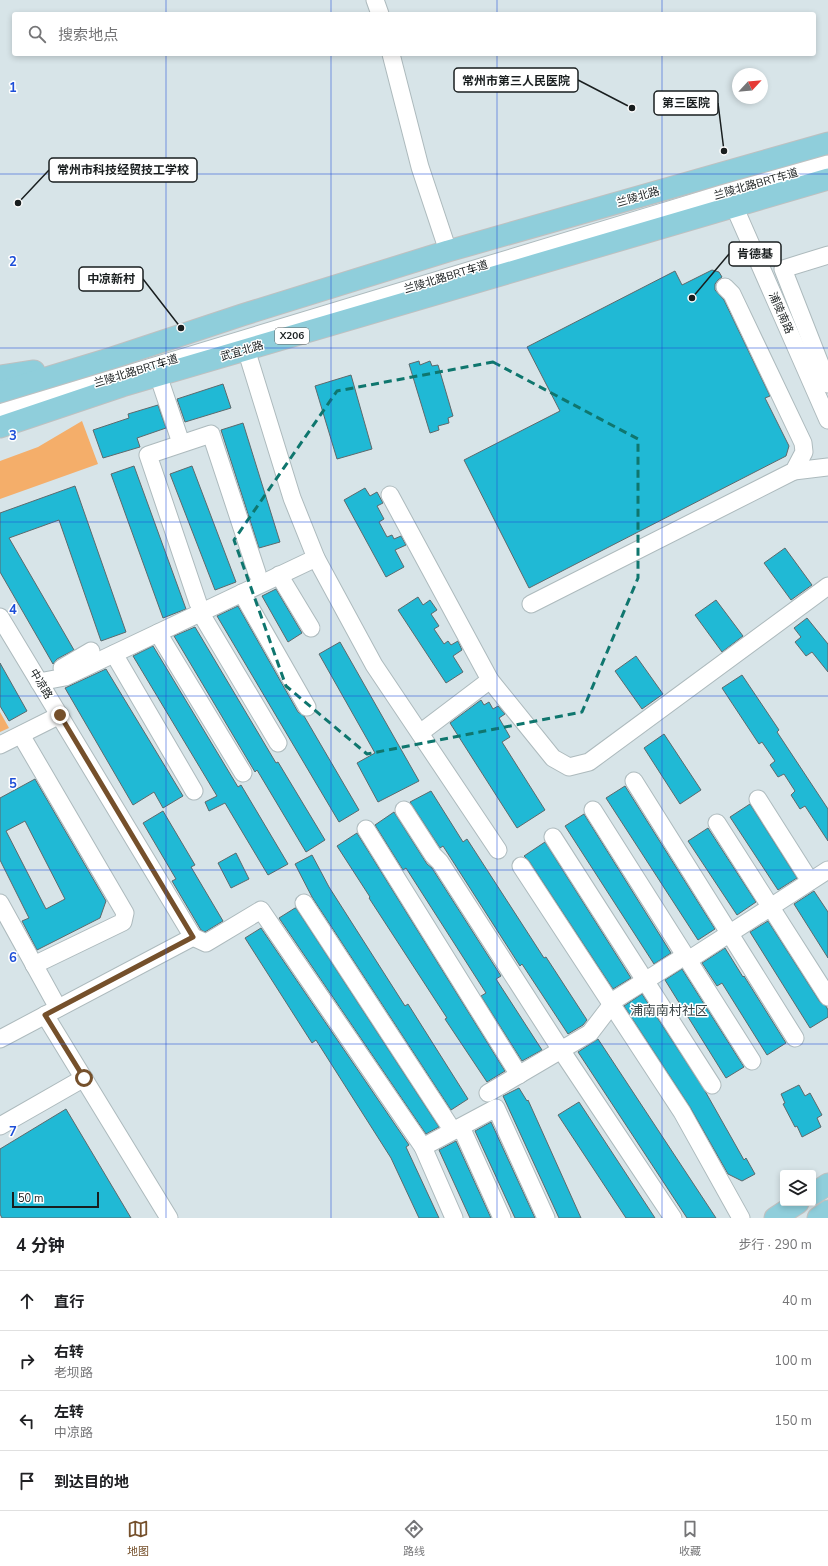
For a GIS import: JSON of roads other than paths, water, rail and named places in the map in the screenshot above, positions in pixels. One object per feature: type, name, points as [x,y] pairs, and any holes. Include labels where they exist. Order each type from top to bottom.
[{"type":"main road","name":"兰陵北路","points":[[448,251],[828,144]]},
{"type":"main road","points":[[734,206],[828,179]]},
{"type":"main road","name":"武宜北路","points":[[63,388],[122,386],[734,206]]},
{"type":"main road","name":"X206","points":[[0,428],[112,358],[242,315],[448,251]]},
{"type":"main road","points":[[0,376],[112,358]]},
{"type":"main road","points":[[0,443],[18,436],[122,386]]},
{"type":"main road","name":"X206","points":[[0,392],[63,388]]},
{"type":"main road","points":[[816,1192],[828,1184]]},
{"type":"main road","points":[[775,1218],[793,1206]]},
{"type":"main road","points":[[818,1218],[828,1211]]},
{"type":"street","points":[[375,0],[379,12]]},
{"type":"street","points":[[392,56],[420,167],[448,251]]},
{"type":"street","points":[[797,152],[828,147]]},
{"type":"street","name":"兰陵北路BRT车道","points":[[646,205],[828,155]]},
{"type":"street","name":"兰陵北路BRT车道","points":[[63,388],[828,164]]},
{"type":"street","name":"浦陵南路","points":[[734,206],[828,419]]},
{"type":"street","points":[[828,255],[783,270],[828,384]]},
{"type":"street","points":[[724,287],[732,294],[803,443],[804,452],[794,471]]},
{"type":"street","points":[[246,349],[292,498],[316,558],[331,588],[374,665],[498,850]]},
{"type":"street","points":[[158,375],[181,444]]},
{"type":"street","points":[[0,400],[63,388]]},
{"type":"street","points":[[0,413],[63,388]]},
{"type":"street","points":[[257,573],[210,434],[148,455],[199,608],[278,743]]},
{"type":"street","points":[[531,604],[794,471],[828,468]]},
{"type":"street","points":[[390,495],[490,680],[553,758],[569,767],[588,762],[828,586]]},
{"type":"street","points":[[39,682],[65,677],[158,633],[199,608],[242,593],[316,558]]},
{"type":"street","points":[[279,575],[311,628]]},
{"type":"street","points":[[242,593],[307,707]]},
{"type":"street","name":"中凉路","points":[[0,617],[5,635],[39,682],[60,715],[193,937]]},
{"type":"street","points":[[158,633],[242,773]]},
{"type":"street","points":[[39,682],[91,651]]},
{"type":"street","points":[[114,654],[194,792]]},
{"type":"street","points":[[420,733],[490,680]]},
{"type":"street","points":[[0,745],[60,715]]},
{"type":"street","points":[[21,735],[125,913],[123,922],[34,965]]},
{"type":"street","points":[[634,781],[795,1038]]},
{"type":"street","points":[[758,799],[810,881]]},
{"type":"street","points":[[404,810],[433,855],[440,862],[561,1050],[673,1218]]},
{"type":"street","points":[[592,810],[752,1061]]},
{"type":"street","points":[[717,824],[828,997]]},
{"type":"street","points":[[366,829],[519,1075]]},
{"type":"street","points":[[553,837],[712,1085]]},
{"type":"street","points":[[521,866],[682,1112],[741,1218]]},
{"type":"street","points":[[488,1093],[590,1033],[616,999],[680,959],[693,957],[828,870]]},
{"type":"street","points":[[0,903],[34,965],[51,1012],[84,1078],[169,1218]]},
{"type":"street","points":[[304,903],[457,1129],[502,1218]]},
{"type":"street","points":[[0,1039],[193,937],[206,943],[261,910],[423,1147],[454,1218]]},
{"type":"street","points":[[0,1126],[84,1078]]},
{"type":"street","points":[[423,1147],[496,1108],[546,1218]]},
{"type":"place","name":"常州市第三人民医院","points":[[632,108]]},
{"type":"place","name":"第三医院","points":[[724,151]]},
{"type":"place","name":"常州市科技经贸技工学校","points":[[18,203]]},
{"type":"place","name":"肯德基","points":[[692,298]]},
{"type":"place","name":"中凉新村","points":[[181,328]]},
{"type":"district","name":"浦南南村社区","points":[[669,1011]]}]
